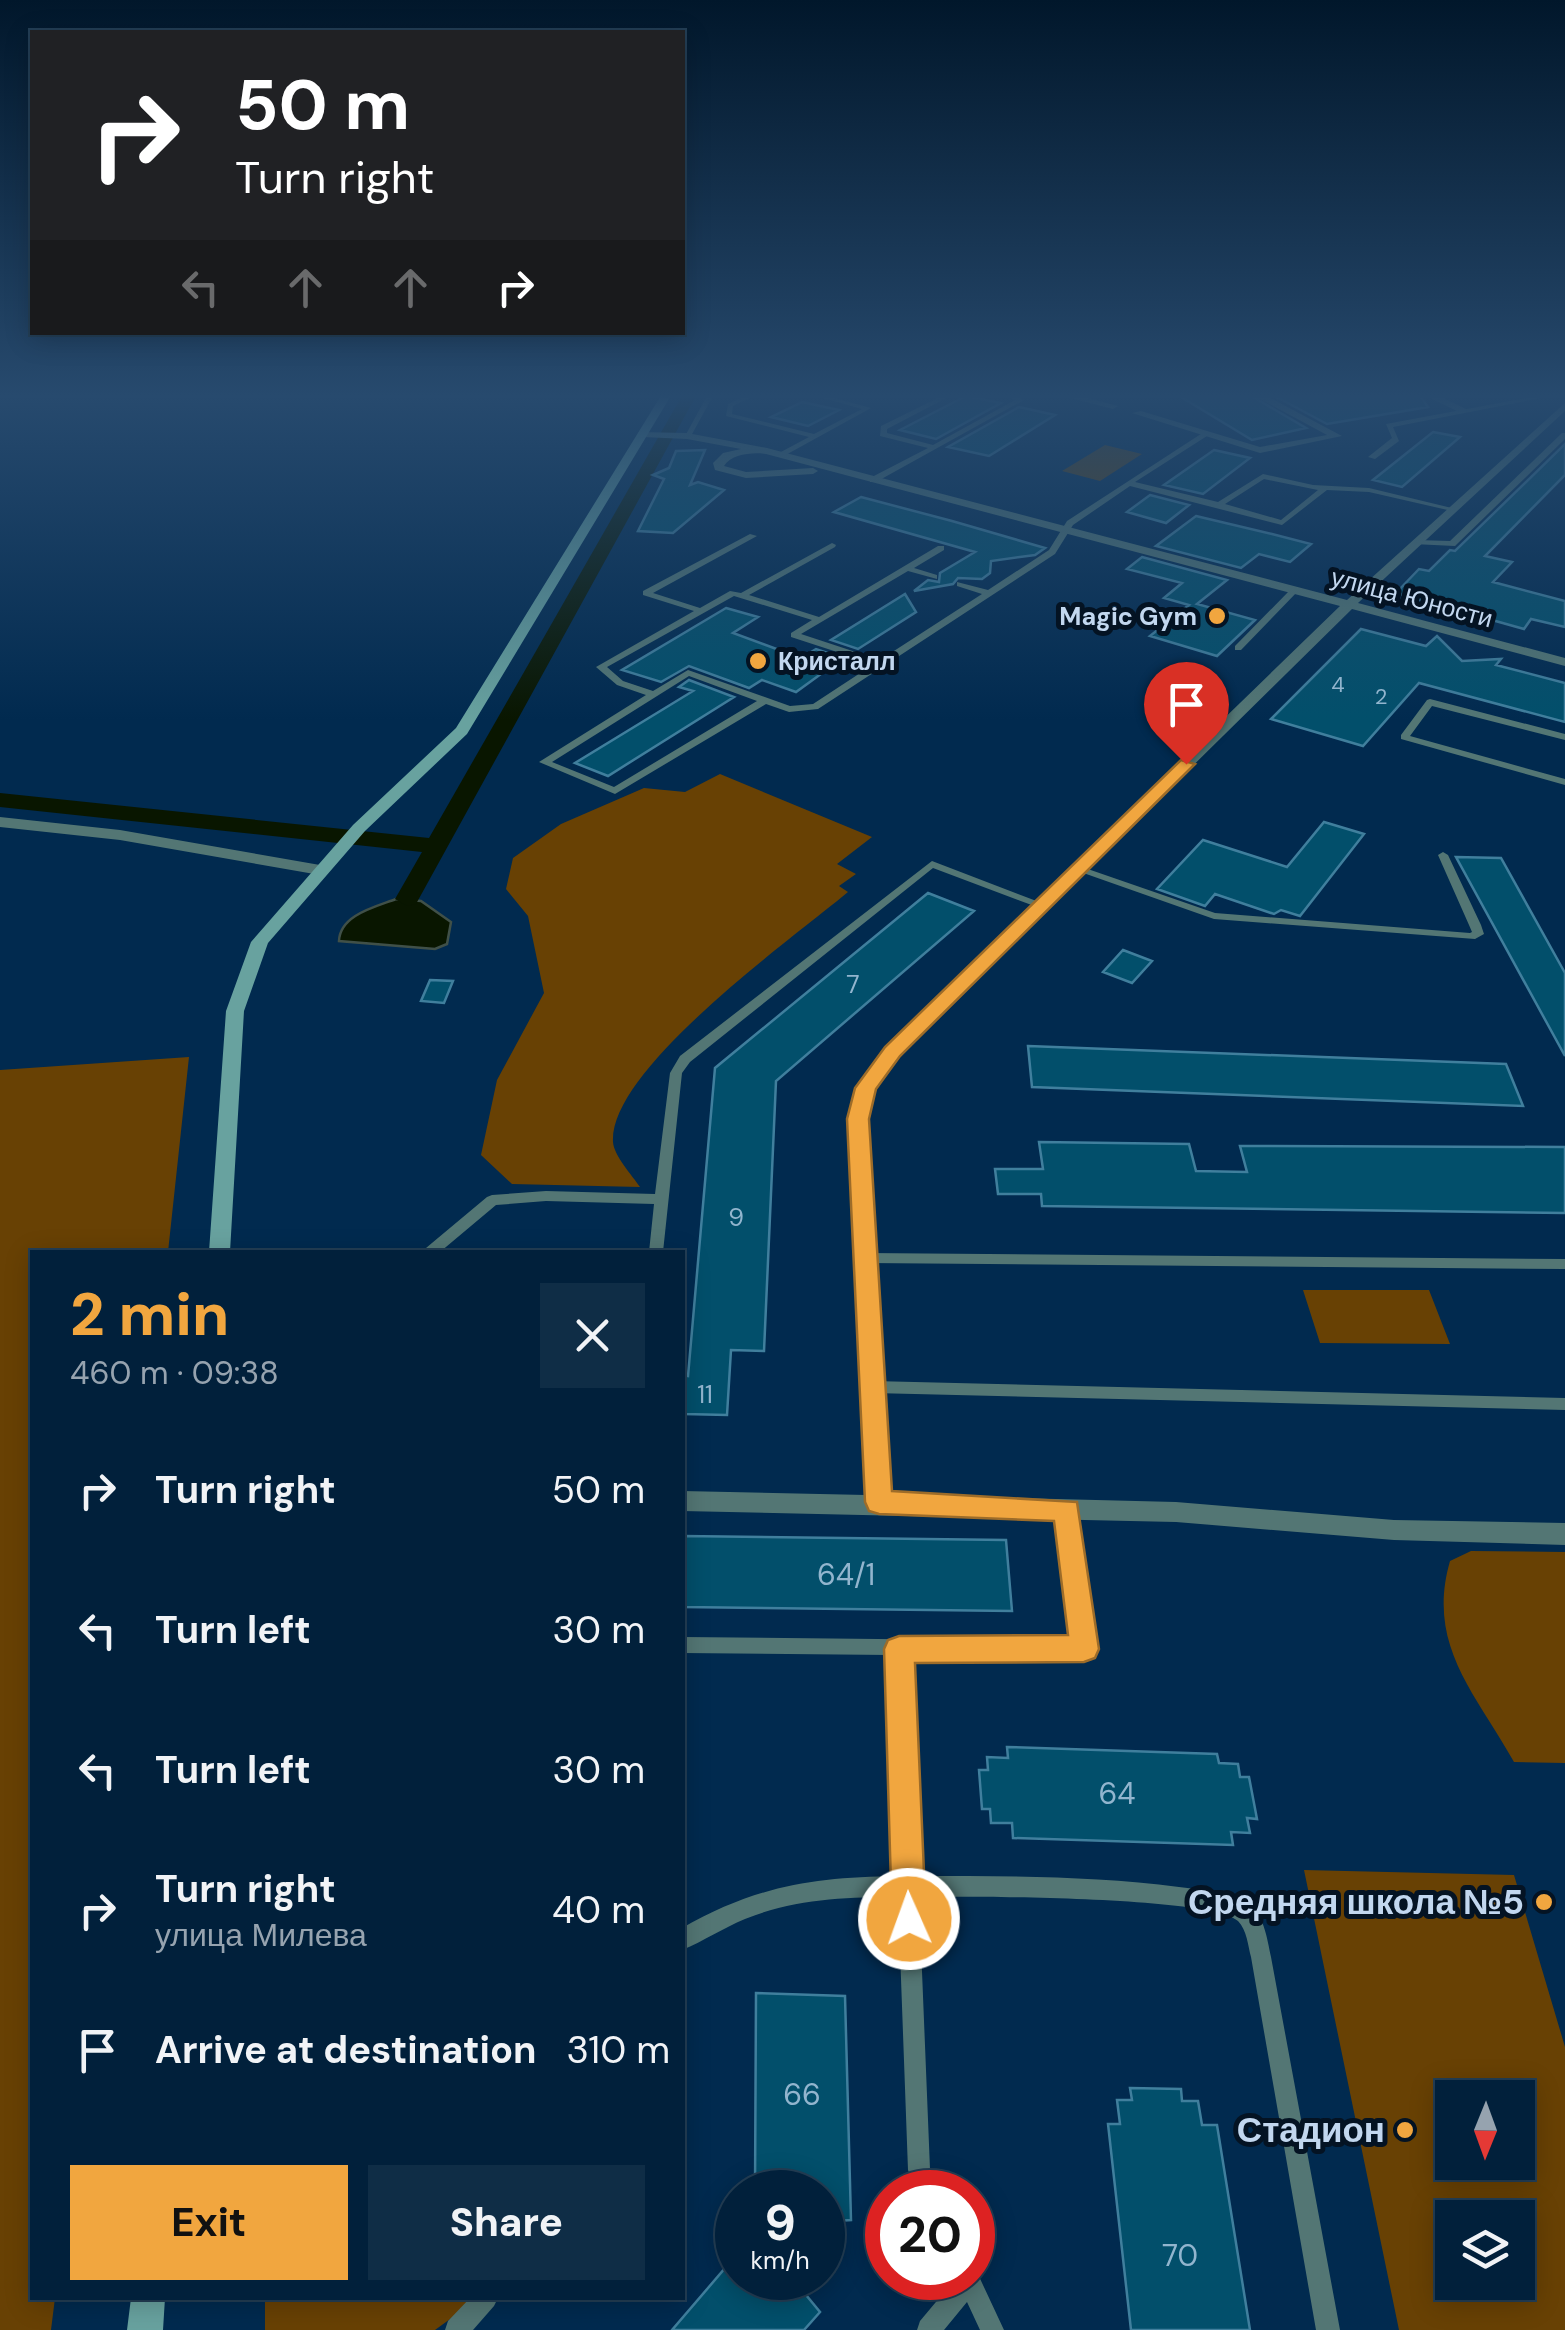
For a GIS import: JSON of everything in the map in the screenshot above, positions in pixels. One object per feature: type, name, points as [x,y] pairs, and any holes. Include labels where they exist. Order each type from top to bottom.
[{"type":"street","points":[[220,1250],[236,1010],[260,942],[359,828],[462,731],[603,503]]},
{"type":"street","name":"улица Юности","points":[[960,503],[1565,662]]},
{"type":"street","points":[[879,1502],[858,1119],[866,1088],[892,1051],[1459,503]]},
{"type":"street","points":[[0,822],[138,838],[320,870]]},
{"type":"street","points":[[685,1501],[879,1502],[1176,1512],[1394,1530],[1565,1534]]},
{"type":"street","points":[[145,2330],[148,2300]]},
{"type":"lane","points":[[764,701],[615,792],[544,762],[688,672],[789,709],[815,707],[1052,552],[1079,516],[1099,503]]},
{"type":"lane","points":[[1210,503],[1282,523],[1307,503]]},
{"type":"lane","points":[[1219,505],[1222,503]]},
{"type":"lane","points":[[1424,503],[1452,509]]},
{"type":"lane","points":[[1416,542],[1452,544],[1494,503]]},
{"type":"lane","points":[[700,610],[646,593],[753,536]]},
{"type":"lane","points":[[742,596],[832,544]]},
{"type":"lane","points":[[880,663],[794,636],[941,548]]},
{"type":"lane","points":[[906,568],[934,577]]},
{"type":"lane","points":[[960,584],[988,593]]},
{"type":"lane","points":[[1238,648],[1294,591]]},
{"type":"lane","points":[[650,693],[620,683],[602,666],[732,593],[820,620]]},
{"type":"lane","points":[[1565,737],[1430,702],[1404,736],[1565,782]]},
{"type":"lane","points":[[1078,869],[1214,916],[1478,934],[1443,855]]},
{"type":"lane","points":[[656,1250],[676,1072],[685,1059],[814,953],[932,864],[1042,905]]},
{"type":"lane","points":[[434,1250],[492,1200],[526,1196],[662,1199]]},
{"type":"lane","points":[[866,1258],[1565,1264]]},
{"type":"lane","points":[[873,1386],[1565,1404]]},
{"type":"lane","points":[[685,1646],[1084,1649],[1067,1510]]},
{"type":"lane","points":[[899,1649],[919,2170]]},
{"type":"lane","points":[[685,1938],[718,1918],[801,1892],[908,1883],[1192,1898],[1227,1904],[1251,1921],[1328,2330]]},
{"type":"lane","points":[[457,2330],[484,2300]]},
{"type":"lane","points":[[929,2330],[953,2300]]},
{"type":"lane","points":[[978,2300],[992,2330]]},
{"type":"shaded area","points":[[720,774],[872,837],[837,864],[856,874],[839,886],[848,892],[708,1007],[640,1079],[620,1112],[613,1142],[640,1187],[512,1184],[481,1155],[497,1080],[544,993],[528,916],[506,889],[513,858],[561,824],[644,788],[685,792]]},
{"type":"shaded area","points":[[396,899],[421,901],[451,922],[447,944],[435,949],[339,941],[352,918]]},
{"type":"shaded area","points":[[189,1057],[168,1250],[30,1250],[30,2300],[55,2300],[51,2330],[0,2330],[0,1070]]},
{"type":"shaded area","points":[[1303,1290],[1429,1290],[1450,1344],[1320,1343]]},
{"type":"shaded area","points":[[1471,1551],[1565,1552],[1565,1763],[1514,1762],[1458,1667],[1444,1618],[1444,1591],[1450,1561]]},
{"type":"shaded area","name":"Стадион","points":[[1304,1870],[1514,1875],[1565,2047],[1565,2330],[1399,2330]]},
{"type":"shaded area","points":[[265,2300],[476,2300],[435,2330],[265,2330]]},
{"type":"building","points":[[652,503],[709,503],[673,533],[638,531]]},
{"type":"building","points":[[851,503],[883,503],[1045,548],[1035,555],[991,561],[990,573],[982,579],[958,578],[953,584],[914,591],[928,580],[939,582],[940,573],[975,552],[834,512]]},
{"type":"building","points":[[1140,503],[1189,505],[1166,523],[1127,512]]},
{"type":"building","points":[[1505,503],[1538,503],[1485,556],[1512,562],[1493,582],[1565,601],[1565,627],[1531,619],[1524,629],[1396,593],[1419,569],[1429,571],[1450,550],[1455,551]]},
{"type":"building","points":[[1196,516],[1311,544],[1290,562],[1259,554],[1241,568],[1156,546]]},
{"type":"building","points":[[1142,557],[1227,580],[1197,604],[1255,620],[1217,656],[1150,636],[1189,605],[1164,598],[1182,583],[1127,569]]},
{"type":"building","points":[[905,594],[916,612],[858,649],[831,640]]},
{"type":"building","points":[[726,608],[758,617],[733,633],[801,658],[816,649],[843,658],[796,692],[762,680],[749,688],[689,666],[661,682],[622,670]]},
{"type":"building","points":[[1361,629],[1426,646],[1437,636],[1462,661],[1501,659],[1496,665],[1565,683],[1565,722],[1419,683],[1363,746],[1271,719]]},
{"type":"building","points":[[689,680],[734,697],[608,776],[575,763],[693,691],[679,687]]},
{"type":"building","points":[[1324,822],[1364,834],[1300,916],[1281,910],[1274,914],[1215,894],[1205,906],[1157,889],[1203,840],[1287,867]]},
{"type":"building","points":[[1456,857],[1501,858],[1565,973],[1565,1056]]},
{"type":"building","points":[[928,893],[974,911],[776,1081],[764,1351],[731,1350],[727,1415],[685,1414],[685,1376],[688,1376],[715,1068]]},
{"type":"building","points":[[1123,950],[1152,961],[1132,983],[1103,972]]},
{"type":"building","points":[[430,980],[453,981],[444,1003],[421,1001]]},
{"type":"building","points":[[1028,1046],[1506,1064],[1523,1106],[1032,1087]]},
{"type":"building","points":[[1039,1142],[1189,1144],[1196,1171],[1247,1172],[1240,1146],[1565,1147],[1565,1213],[1042,1206],[1041,1194],[998,1194],[995,1169],[1043,1169]]},
{"type":"building","points":[[685,1536],[1006,1540],[1012,1611],[685,1607]]},
{"type":"building","points":[[1007,1747],[1217,1754],[1219,1763],[1238,1764],[1240,1777],[1249,1777],[1257,1819],[1247,1818],[1250,1833],[1231,1832],[1233,1845],[1013,1838],[1012,1823],[991,1823],[990,1809],[982,1809],[979,1770],[988,1770],[987,1757],[1008,1758]]},
{"type":"building","points":[[756,1993],[845,1996],[851,2220],[845,2220],[845,2170],[755,2170]]},
{"type":"building","points":[[1130,2088],[1181,2089],[1182,2101],[1198,2101],[1202,2125],[1217,2125],[1250,2330],[1131,2330],[1108,2124],[1120,2124],[1117,2100],[1132,2100]]},
{"type":"building","points":[[715,2280],[715,2300],[810,2300],[820,2312],[804,2330],[672,2330]]},
{"type":"waterway","points":[[407,899],[629,503]]},
{"type":"waterway","points":[[0,800],[436,846]]},
{"type":"place","name":"Magic Gym","points":[[1217,616]]},
{"type":"place","name":"Кристалл","points":[[758,661]]},
{"type":"place","name":"Средняя школа №5","points":[[1544,1902]]},
{"type":"place","name":"Стадион","points":[[1405,2130]]},
{"type":"route","points":[[909,1919],[899,1649],[1084,1649],[1067,1510],[879,1502],[858,1119],[866,1088],[892,1051],[1186,764]]}]
